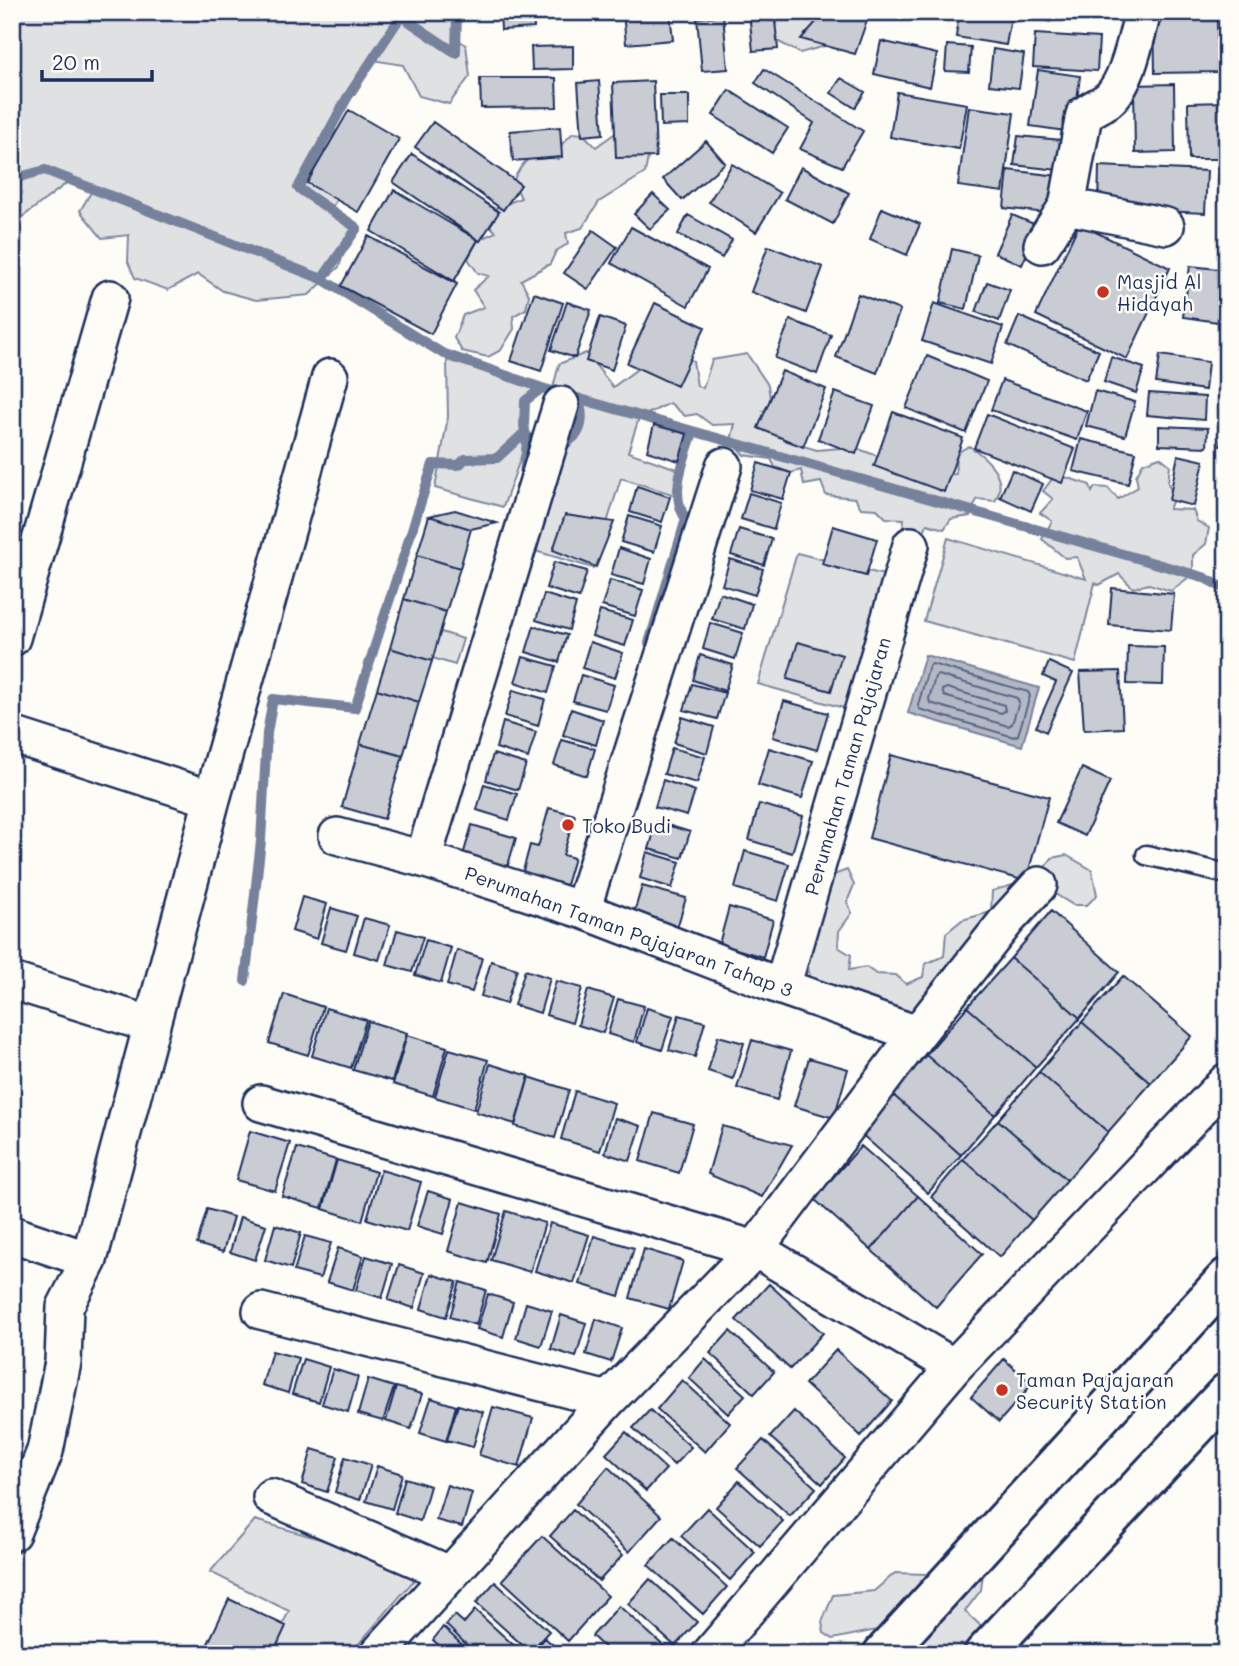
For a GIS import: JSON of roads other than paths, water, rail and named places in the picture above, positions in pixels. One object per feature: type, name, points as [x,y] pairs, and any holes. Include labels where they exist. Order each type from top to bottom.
[{"type":"main road","points":[[883,1654],[1227,1278]]},
{"type":"main road","points":[[984,1654],[1227,1393]]},
{"type":"street","points":[[1042,245],[1067,206],[1084,114],[1107,100],[1118,88],[1143,12]]},
{"type":"street","points":[[1067,206],[1166,226]]},
{"type":"street","points":[[12,638],[110,298]]},
{"type":"street","points":[[12,1533],[45,1451],[63,1362],[65,1307],[89,1260],[212,799],[330,377]]},
{"type":"street","points":[[423,859],[561,405]]},
{"type":"street","points":[[582,910],[724,466]]},
{"type":"street","name":"Perumahan Taman Pajajaran","points":[[782,987],[911,545]]},
{"type":"street","points":[[12,735],[212,799]]},
{"type":"street","name":"Perumahan Taman Pajajaran Tahap 3","points":[[337,836],[423,859],[582,910],[782,987],[917,1034]]},
{"type":"street","points":[[377,1654],[608,1400],[755,1249],[917,1034],[1038,885]]},
{"type":"street","points":[[12,981],[152,1025]]},
{"type":"street","points":[[710,1654],[954,1367],[1227,1081]]},
{"type":"street","points":[[261,1103],[755,1249],[954,1367]]},
{"type":"street","points":[[12,1234],[89,1260]]},
{"type":"street","points":[[261,1311],[608,1400]]},
{"type":"street","points":[[271,1497],[450,1574]]},
{"type":"lane","points":[[1146,855],[1227,874]]},
{"type":"water","points":[[925,655],[1039,688],[1022,746],[908,713]]},
{"type":"waterway","points":[[322,279],[357,228],[298,188],[347,98],[401,16],[456,53],[457,12]]},
{"type":"waterway","points":[[12,179],[45,170],[322,279],[442,353],[542,388],[1203,577],[1227,590]]},
{"type":"waterway","points":[[524,476],[527,439],[524,426],[525,401],[542,388]]},
{"type":"waterway","points":[[560,452],[577,434],[581,425],[578,398]]},
{"type":"waterway","points":[[245,981],[261,841],[267,733],[273,699],[355,708],[433,464],[459,465],[465,459],[497,458],[525,432]]},
{"type":"waterway","points":[[649,643],[686,519],[678,499],[678,487],[693,432]]},
{"type":"place","name":"Masjid Al Hidayah","points":[[1103,292]]},
{"type":"place","name":"Toko Budi","points":[[568,825]]},
{"type":"place","name":"Taman Pajajaran Security Station","points":[[1002,1390]]}]
